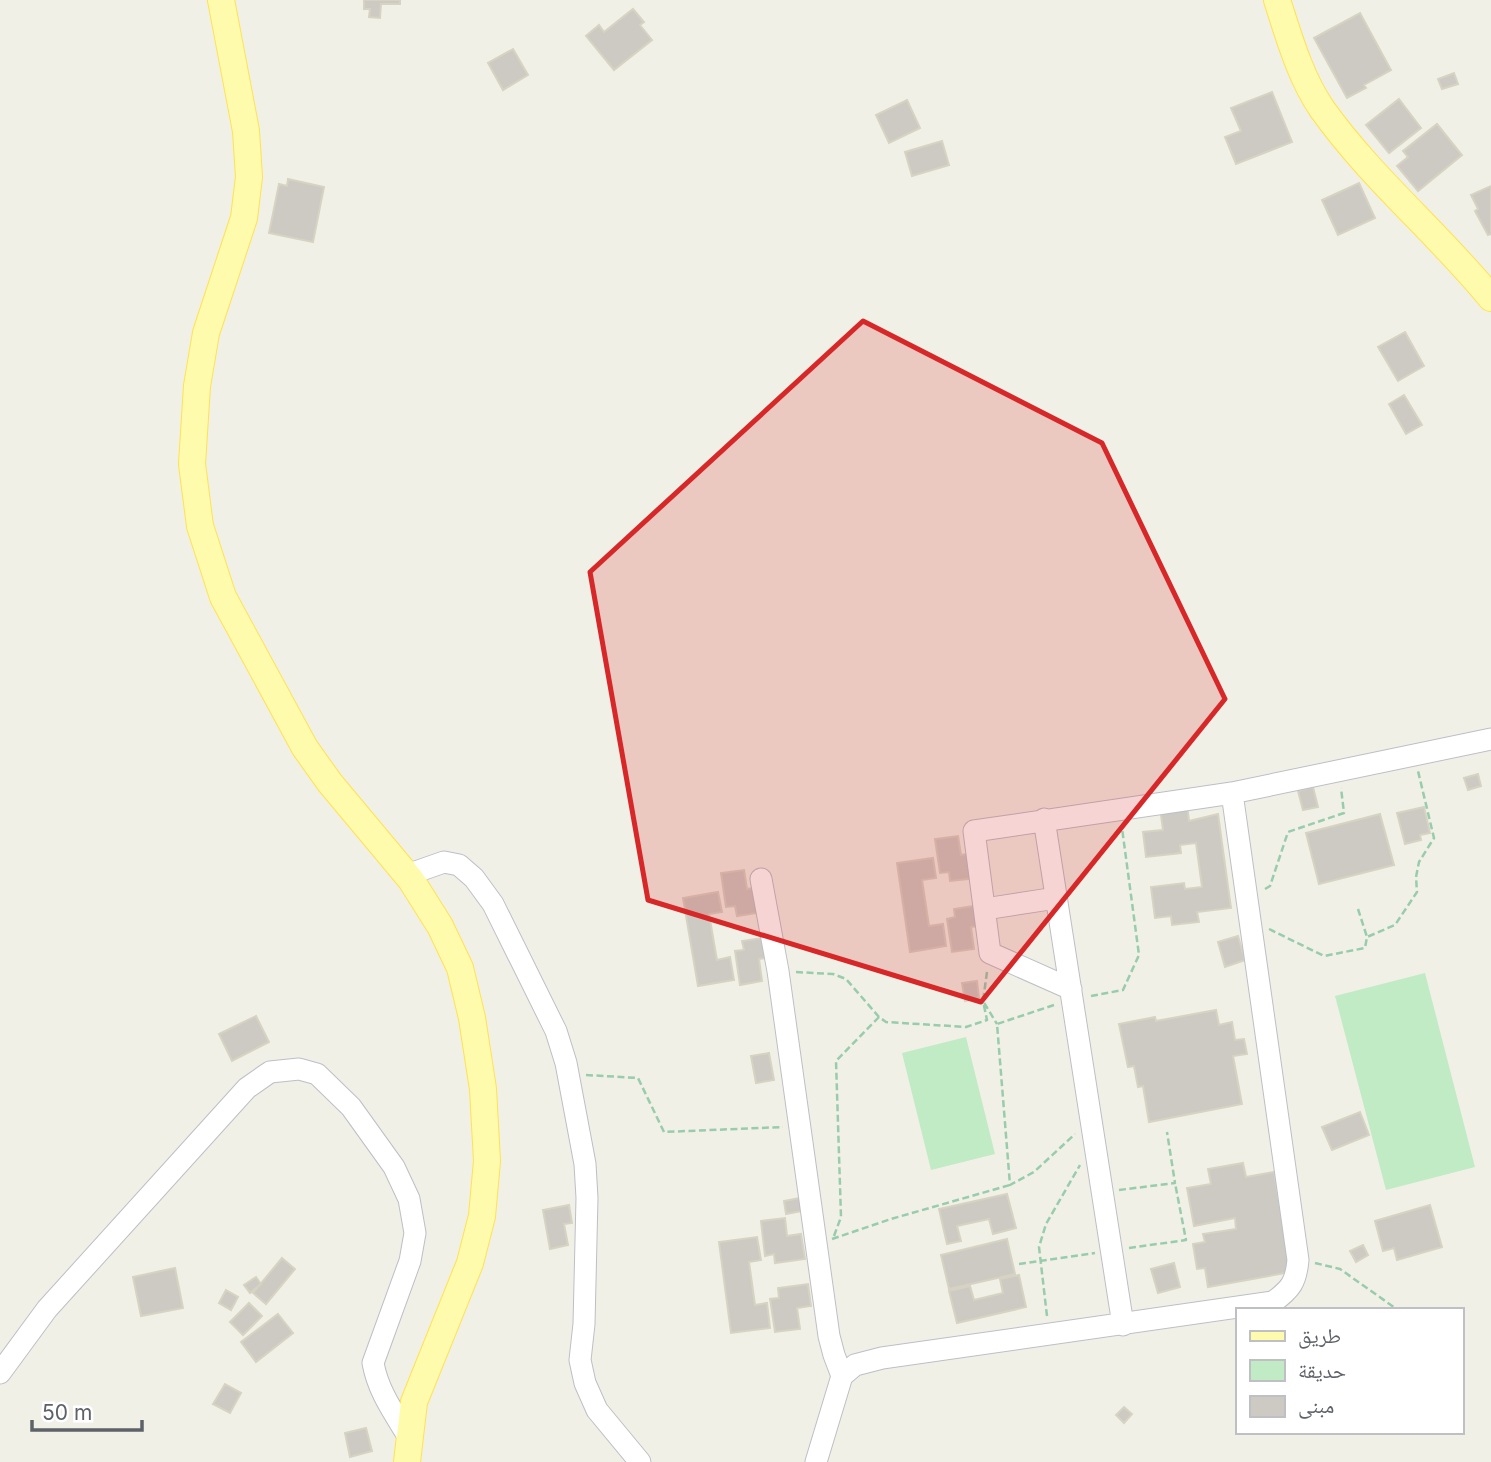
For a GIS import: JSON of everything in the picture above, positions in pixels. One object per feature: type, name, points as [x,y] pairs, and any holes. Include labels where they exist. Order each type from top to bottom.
[{"type":"main road","points":[[221,0],[246,131],[249,177],[244,218],[206,332],[197,386],[192,464],[200,526],[223,597],[305,748],[330,783],[407,875],[439,926],[460,968],[472,1018],[483,1090],[487,1161],[482,1216],[470,1263],[414,1402],[408,1449]]},
{"type":"main road","points":[[1277,0],[1296,59],[1321,108],[1367,163],[1463,264],[1491,298]]},
{"type":"street","points":[[1071,994],[990,953],[974,831],[1232,793],[1482,741]]},
{"type":"street","points":[[816,1462],[842,1376],[855,1365],[882,1358],[1273,1302],[1286,1292],[1296,1278],[1298,1260],[1232,793]]},
{"type":"street","points":[[1044,820],[1123,1325]]},
{"type":"street","points":[[407,875],[444,862],[459,865],[474,878],[492,904],[556,1031],[568,1074],[585,1164],[587,1198],[584,1324],[580,1360],[597,1410],[640,1462]]},
{"type":"street","points":[[761,878],[778,971],[800,1126],[825,1241],[829,1336],[842,1376]]},
{"type":"street","points":[[985,909],[1056,898]]},
{"type":"street","points":[[0,1373],[47,1309],[247,1088],[270,1072],[299,1069],[317,1074],[351,1107],[394,1167],[409,1199],[415,1233],[410,1261],[373,1363],[375,1378],[408,1449]]},
{"type":"path","points":[[1367,937],[1395,925],[1410,903],[1417,892],[1419,862],[1434,838],[1414,755]]},
{"type":"path","points":[[1339,771],[1344,813],[1288,832],[1270,886],[1248,910],[1324,956],[1365,948],[1367,937],[1358,909]]},
{"type":"path","points":[[997,1024],[1071,994],[1123,990],[1139,955],[1120,808]]},
{"type":"path","points":[[778,971],[833,974],[846,979],[886,1022],[966,1027],[987,1020],[983,1001],[990,953]]},
{"type":"path","points":[[983,1001],[997,1024],[1010,1185]]},
{"type":"path","points":[[825,1241],[841,1217],[836,1060],[879,1017]]},
{"type":"path","points":[[568,1074],[638,1078],[664,1132],[800,1126]]},
{"type":"path","points":[[825,1241],[1010,1185],[1034,1172],[1093,1131]]},
{"type":"path","points":[[1050,1335],[1040,1247],[1046,1224],[1093,1131]]},
{"type":"path","points":[[1019,1264],[1186,1240],[1167,1132]]},
{"type":"path","points":[[1102,1193],[1175,1183]]},
{"type":"path","points":[[1298,1260],[1340,1269],[1395,1308]]},
{"type":"highlighted area","points":[[863,321],[1102,443],[1225,699],[981,1002],[648,900],[590,572]]},
{"type":"green space","points":[[1425,973],[1475,1167],[1386,1190],[1335,996]]},
{"type":"green space","points":[[966,1037],[995,1154],[931,1170],[902,1053]]},
{"type":"building","points":[[364,0],[400,0],[400,4],[381,4],[380,18],[369,17],[370,9],[364,9]]},
{"type":"building","points":[[633,9],[644,22],[640,25],[652,40],[614,70],[586,36],[599,25],[604,32]]},
{"type":"building","points":[[1360,13],[1391,70],[1347,98],[1314,38]]},
{"type":"building","points":[[513,49],[528,75],[503,90],[488,63]]},
{"type":"building","points":[[1454,73],[1458,84],[1442,89],[1438,79]]},
{"type":"building","points":[[1272,92],[1292,142],[1236,164],[1225,137],[1241,131],[1231,108]]},
{"type":"building","points":[[1399,99],[1421,128],[1389,153],[1366,125]]},
{"type":"building","points":[[907,100],[920,128],[889,143],[876,115]]},
{"type":"building","points":[[1437,124],[1462,155],[1418,191],[1397,166],[1408,157],[1403,151]]},
{"type":"building","points":[[942,141],[949,165],[912,176],[905,152]]},
{"type":"building","points":[[288,179],[324,187],[313,242],[269,233],[279,184],[287,186]]},
{"type":"building","points":[[1359,183],[1375,218],[1338,235],[1322,200]]},
{"type":"building","points":[[1491,186],[1491,234],[1488,235],[1475,211],[1478,209],[1471,195]]},
{"type":"building","points":[[1405,332],[1424,366],[1398,381],[1378,347]]},
{"type":"building","points":[[1404,395],[1422,425],[1406,434],[1389,404]]},
{"type":"building","points":[[1478,774],[1481,786],[1468,790],[1464,778]]},
{"type":"building","points":[[1313,787],[1318,807],[1303,810],[1298,791]]},
{"type":"building","points":[[1187,805],[1189,821],[1218,814],[1231,908],[1197,912],[1199,922],[1172,925],[1171,916],[1155,918],[1151,887],[1184,883],[1185,889],[1202,887],[1196,843],[1180,845],[1181,853],[1146,857],[1143,832],[1163,830],[1160,808]]},
{"type":"building","points":[[1424,807],[1430,833],[1420,835],[1421,840],[1405,844],[1397,813]]},
{"type":"building","points":[[1380,814],[1394,865],[1319,884],[1306,833]]},
{"type":"building","points":[[958,836],[961,855],[973,853],[977,878],[950,881],[949,872],[940,873],[935,839]]},
{"type":"building","points":[[933,858],[936,878],[922,880],[929,926],[943,924],[946,946],[910,952],[897,863]]},
{"type":"building","points":[[744,870],[747,889],[760,887],[763,912],[737,916],[735,906],[726,907],[721,873]]},
{"type":"building","points":[[718,892],[722,912],[709,914],[717,960],[730,957],[734,980],[698,986],[683,898]]},
{"type":"building","points":[[981,905],[984,925],[971,927],[974,949],[952,952],[947,919],[955,917],[954,909]]},
{"type":"building","points":[[1238,936],[1245,960],[1225,967],[1218,942]]},
{"type":"building","points":[[769,937],[773,957],[759,959],[762,981],[740,985],[735,951],[744,950],[742,941]]},
{"type":"building","points":[[977,981],[979,998],[965,1001],[962,983]]},
{"type":"building","points":[[1216,1010],[1219,1025],[1232,1022],[1235,1040],[1244,1039],[1247,1054],[1233,1056],[1242,1104],[1149,1122],[1143,1086],[1138,1087],[1134,1066],[1128,1067],[1119,1024],[1155,1017],[1156,1021]]},
{"type":"building","points":[[256,1016],[269,1042],[232,1061],[219,1034]]},
{"type":"building","points":[[769,1053],[774,1080],[756,1083],[751,1056]]},
{"type":"building","points":[[1360,1112],[1369,1135],[1332,1150],[1322,1127]]},
{"type":"building","points":[[1243,1163],[1246,1177],[1274,1172],[1291,1272],[1208,1287],[1205,1268],[1197,1269],[1193,1244],[1205,1242],[1203,1234],[1236,1229],[1235,1218],[1194,1226],[1187,1188],[1211,1184],[1208,1169]]},
{"type":"building","points":[[1007,1194],[1016,1228],[993,1234],[989,1219],[957,1226],[961,1241],[947,1244],[939,1209]]},
{"type":"building","points":[[800,1198],[802,1211],[786,1214],[784,1201]]},
{"type":"building","points":[[569,1205],[572,1223],[564,1224],[568,1245],[550,1249],[543,1210]]},
{"type":"building","points":[[1430,1205],[1442,1247],[1397,1260],[1394,1248],[1383,1251],[1375,1221]]},
{"type":"building","points":[[785,1218],[787,1236],[801,1234],[805,1259],[775,1263],[774,1254],[765,1256],[761,1221]]},
{"type":"building","points":[[757,1237],[761,1260],[749,1262],[755,1305],[767,1303],[770,1328],[731,1333],[719,1242]]},
{"type":"building","points":[[1007,1239],[1015,1274],[949,1289],[941,1255]]},
{"type":"building","points":[[1363,1245],[1368,1255],[1356,1262],[1350,1251]]},
{"type":"building","points":[[282,1258],[295,1269],[266,1304],[253,1293]]},
{"type":"building","points":[[1174,1263],[1180,1287],[1158,1293],[1151,1269]]},
{"type":"building","points":[[175,1268],[183,1308],[141,1316],[133,1277]]},
{"type":"building","points":[[1019,1275],[1026,1307],[957,1323],[949,1291],[970,1286],[974,1300],[1003,1293],[1000,1279]]},
{"type":"building","points":[[256,1277],[261,1284],[250,1293],[244,1285]]},
{"type":"building","points":[[808,1284],[811,1306],[797,1308],[800,1329],[775,1332],[770,1299],[779,1298],[778,1288]]},
{"type":"building","points":[[226,1290],[238,1297],[231,1310],[219,1303]]},
{"type":"building","points":[[249,1303],[262,1316],[243,1335],[230,1322]]},
{"type":"building","points":[[278,1314],[293,1333],[256,1362],[241,1342]]},
{"type":"building","points":[[225,1384],[241,1393],[230,1413],[213,1404]]},
{"type":"building","points":[[1124,1407],[1132,1414],[1124,1423],[1116,1415]]},
{"type":"building","points":[[366,1428],[372,1451],[350,1457],[345,1433]]}]
